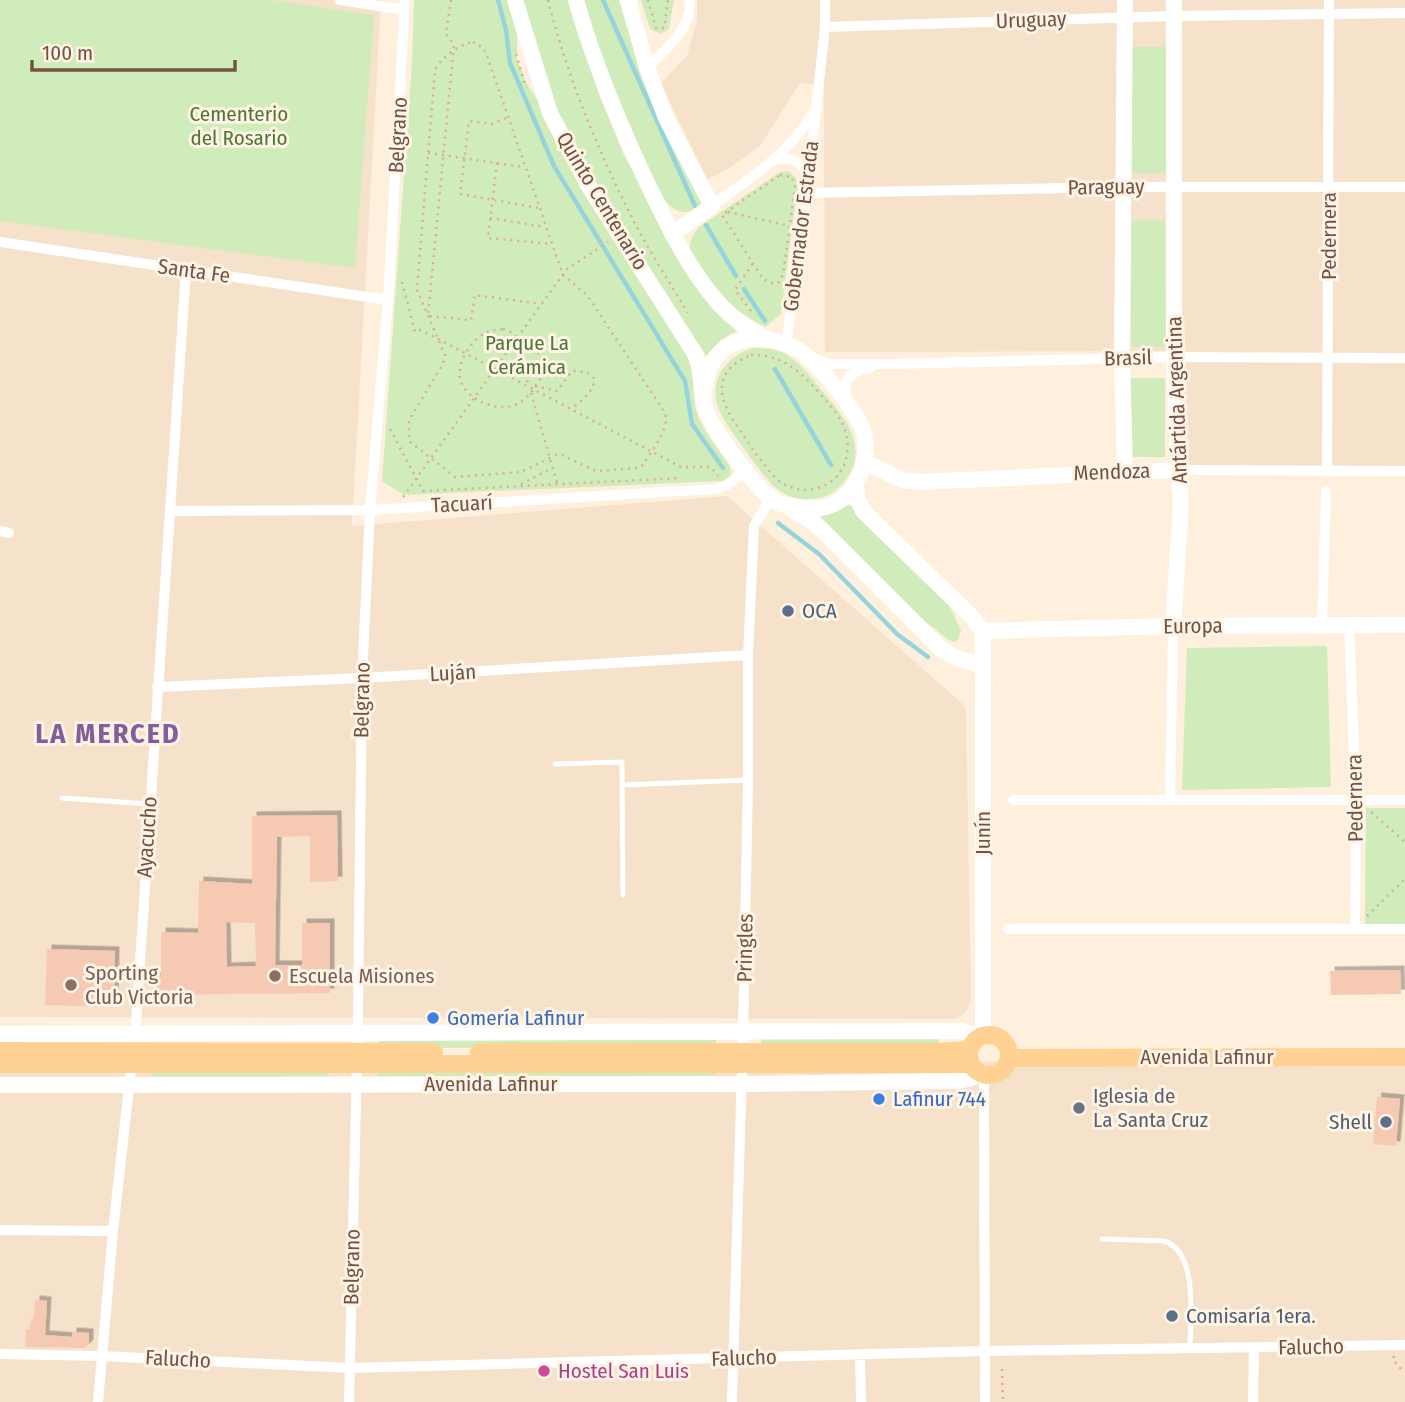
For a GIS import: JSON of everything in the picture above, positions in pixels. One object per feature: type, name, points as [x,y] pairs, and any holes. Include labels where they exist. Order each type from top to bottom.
[{"type":"main road","points":[[995,1036],[1004,1042],[1009,1058],[1006,1067],[998,1074],[978,1056],[995,1036]]},
{"type":"main road","name":"Avenida Lafinur","points":[[0,1051],[133,1058]]},
{"type":"main road","name":"Avenida Lafinur","points":[[0,1064],[133,1058],[978,1056]]},
{"type":"main road","name":"Avenida Lafinur","points":[[1009,1058],[1405,1057]]},
{"type":"street","points":[[340,0],[405,5]]},
{"type":"street","name":"Quinto Centenario","points":[[514,0],[550,113],[588,186],[695,354],[702,371],[703,394],[711,421],[759,487],[776,501]]},
{"type":"street","name":"Quinto Centenario","points":[[576,0],[585,33],[624,136],[672,234],[693,269],[716,300],[736,319],[785,345],[839,393],[860,424]]},
{"type":"street","points":[[628,0],[647,68],[666,118],[719,209]]},
{"type":"street","points":[[647,68],[687,23],[690,0]]},
{"type":"street","name":"Gobernador Estrada","points":[[785,345],[807,193],[825,27],[825,0]]},
{"type":"street","points":[[1125,0],[1122,358],[1125,471]]},
{"type":"street","name":"Pedernera","points":[[1326,471],[1329,356],[1329,0]]},
{"type":"street","name":"Belgrano","points":[[349,1402],[358,1033],[362,678],[370,510],[388,300],[405,5]]},
{"type":"street","name":"Uruguay","points":[[825,27],[1125,17],[1174,8],[1405,13]]},
{"type":"street","name":"Antártida Argentina","points":[[1170,800],[1173,625],[1181,504],[1174,357],[1174,8]]},
{"type":"street","name":"Gobernador Estrada","points":[[672,234],[719,209],[798,136],[817,106]]},
{"type":"street","points":[[773,161],[786,157],[799,162],[809,173]]},
{"type":"street","name":"Paraguay","points":[[807,193],[1174,186],[1405,187]]},
{"type":"street","name":"Santa Fe","points":[[0,242],[388,300]]},
{"type":"street","name":"Ayacucho","points":[[98,1402],[113,1231],[135,1033],[186,270]]},
{"type":"street","points":[[703,394],[708,372],[717,355],[727,347],[752,338],[785,345]]},
{"type":"street","name":"Brasil","points":[[785,345],[829,364],[1174,357],[1405,358]]},
{"type":"street","name":"Brasil","points":[[860,424],[846,395],[846,378],[858,369],[894,364]]},
{"type":"street","points":[[776,501],[803,508],[825,508],[848,495],[866,462],[866,444],[860,424]]},
{"type":"street","name":"Mendoza","points":[[866,462],[902,480],[920,482],[1125,471],[1405,471]]},
{"type":"street","name":"Tacuarí","points":[[170,511],[370,510],[715,489],[728,486],[739,478],[744,467]]},
{"type":"street","points":[[856,481],[857,498],[863,511],[973,618],[982,631]]},
{"type":"street","points":[[1322,625],[1326,492]]},
{"type":"street","points":[[776,501],[817,525],[940,648],[954,657],[983,666]]},
{"type":"street","name":"Pringles","points":[[732,1402],[743,1033],[748,655],[754,526],[776,501]]},
{"type":"street","name":"Europa","points":[[982,631],[1173,625],[1405,625]]},
{"type":"street","name":"Pedernera","points":[[1349,625],[1356,800],[1355,928]]},
{"type":"street","name":"Junín","points":[[982,631],[978,1056],[985,1402]]},
{"type":"street","name":"Luján","points":[[157,687],[748,655]]},
{"type":"street","points":[[1013,800],[1405,800]]},
{"type":"street","points":[[1008,929],[1405,929]]},
{"type":"street","points":[[0,1034],[961,1031],[978,1056]]},
{"type":"street","name":"Avenida Lafinur","points":[[0,1084],[129,1086],[956,1081],[968,1079],[978,1056]]},
{"type":"street","points":[[0,1230],[113,1231]]},
{"type":"street","name":"Falucho","points":[[0,1354],[351,1368],[985,1351],[1405,1345]]},
{"type":"street","points":[[1252,1402],[1254,1348]]},
{"type":"street","points":[[860,1355],[861,1402]]},
{"type":"lane","points":[[555,764],[622,762],[623,895]]},
{"type":"lane","points":[[622,785],[748,780]]},
{"type":"lane","points":[[62,798],[149,804]]},
{"type":"lane","points":[[1102,1239],[1164,1241],[1178,1250],[1189,1274],[1190,1349]]},
{"type":"path","points":[[428,316],[454,45],[446,34],[451,0]]},
{"type":"path","points":[[548,0],[555,29],[598,144],[634,222],[694,323]]},
{"type":"path","points":[[648,0],[656,28],[660,29],[664,28],[668,0]]},
{"type":"path","points":[[464,43],[482,47],[562,275],[587,295],[665,413],[665,427],[638,468],[596,471],[562,455],[555,455],[521,472],[455,477],[409,441],[409,420],[443,364],[444,355],[440,341],[417,290],[435,70],[437,64],[453,52],[464,43]]},
{"type":"path","points":[[516,48],[516,61],[527,90]]},
{"type":"path","points":[[507,118],[492,124],[469,121],[460,194],[539,208]]},
{"type":"path","points":[[428,153],[524,167]]},
{"type":"path","points":[[498,163],[488,238],[552,244]]},
{"type":"path","points":[[787,174],[792,177],[795,187],[783,275],[779,282],[767,282],[719,209],[780,175],[787,174]]},
{"type":"path","points":[[719,209],[790,226]]},
{"type":"path","points":[[490,218],[545,227]]},
{"type":"path","points":[[395,508],[562,275],[607,242]]},
{"type":"path","points":[[753,263],[735,290],[756,318]]},
{"type":"path","points":[[400,304],[401,279],[415,332],[421,330],[681,467],[711,467],[718,476]]},
{"type":"path","points":[[428,316],[471,320],[475,295],[541,304]]},
{"type":"path","points":[[502,329],[550,362],[526,398],[514,405],[499,408],[475,396],[461,381],[461,363],[466,354],[480,336],[502,329]]},
{"type":"path","points":[[517,338],[557,483]]},
{"type":"path","points":[[751,355],[773,357],[799,373],[839,418],[848,449],[841,472],[825,486],[809,490],[786,486],[769,471],[728,414],[722,392],[727,372],[751,355]]},
{"type":"path","points":[[532,389],[557,391],[572,371],[587,373],[594,385],[592,392],[570,410]]},
{"type":"path","points":[[391,418],[390,431],[423,491],[691,477]]},
{"type":"path","points":[[520,485],[553,468]]},
{"type":"path","points":[[705,477],[725,476]]},
{"type":"path","points":[[1356,800],[1405,842]]},
{"type":"path","points":[[1355,928],[1405,879]]},
{"type":"path","points":[[1393,1360],[1405,1370]]},
{"type":"path","points":[[1002,1369],[1003,1402]]},
{"type":"shaded area","points":[[0,0],[381,0],[352,526],[727,496],[966,707],[971,1000],[966,1012],[956,1019],[0,1017]]},
{"type":"shaded area","points":[[697,0],[1405,0],[1405,466],[1181,465],[1179,351],[825,352],[824,86],[800,83],[760,146],[707,180],[661,83],[687,56],[697,21]]},
{"type":"shaded area","points":[[0,1056],[1405,1064],[1405,1402],[0,1402]]},
{"type":"green space","name":"Cementerio del Rosario","points":[[0,0],[271,0],[374,15],[355,268],[0,221]]},
{"type":"green space","name":"Parque La Cerámica","points":[[414,0],[508,0],[517,35],[517,59],[550,131],[597,213],[688,355],[699,418],[706,433],[730,467],[731,475],[723,481],[404,495],[382,481],[412,62]]},
{"type":"green space","points":[[521,0],[569,0],[598,92],[623,153],[696,285],[736,331],[721,340],[706,356],[587,169],[548,91]]},
{"type":"green space","points":[[583,0],[619,0],[646,78],[701,207],[688,212],[677,211],[659,194],[603,62]]},
{"type":"green space","points":[[641,0],[674,0],[669,29],[661,34],[650,29]]},
{"type":"green space","points":[[1131,47],[1166,47],[1167,173],[1132,173]]},
{"type":"green space","points":[[788,171],[797,179],[798,184],[781,314],[765,327],[735,309],[720,296],[696,265],[690,245],[699,227],[780,172]]},
{"type":"green space","points":[[1165,220],[1166,347],[1131,347],[1130,221]]},
{"type":"green space","points":[[753,348],[776,350],[795,361],[846,421],[855,443],[853,467],[846,479],[830,494],[804,499],[782,492],[759,469],[721,415],[716,389],[722,371],[735,357]]},
{"type":"green space","points":[[1130,378],[1165,378],[1165,457],[1130,457]]},
{"type":"green space","points":[[850,505],[948,602],[961,631],[958,640],[949,640],[923,620],[820,517]]},
{"type":"green space","points":[[1327,646],[1331,787],[1182,790],[1187,648]]},
{"type":"green space","points":[[1366,808],[1405,808],[1405,925],[1365,925]]},
{"type":"green space","points":[[761,1038],[939,1039],[939,1047],[761,1046]]},
{"type":"green space","points":[[379,1040],[716,1040],[716,1047],[379,1048]]},
{"type":"green space","points":[[152,1069],[329,1070],[329,1078],[151,1077]]},
{"type":"green space","points":[[378,1069],[715,1070],[715,1077],[378,1077]]},
{"type":"building","points":[[337,815],[338,881],[310,882],[310,836],[277,837],[275,965],[302,965],[302,923],[330,923],[330,993],[156,995],[156,976],[161,976],[161,932],[198,933],[199,881],[252,884],[252,816]],"holes":[[[226,922],[255,923],[256,966],[227,967]]]},
{"type":"building","points":[[47,949],[115,951],[114,1007],[45,1005]]},
{"type":"building","points":[[1400,970],[1401,994],[1331,995],[1330,971]]},
{"type":"building","name":"Shell","points":[[1377,1097],[1400,1099],[1396,1146],[1373,1144]]},
{"type":"building","points":[[35,1300],[47,1301],[45,1335],[72,1337],[72,1332],[89,1333],[89,1344],[85,1348],[25,1347],[26,1329],[30,1329],[31,1319],[34,1319]]},
{"type":"waterway","points":[[498,0],[506,30],[510,63],[554,166],[685,381],[692,424],[723,468]]},
{"type":"waterway","points":[[603,0],[695,206]]},
{"type":"waterway","points":[[706,225],[736,276]]},
{"type":"waterway","points":[[744,289],[765,321]]},
{"type":"waterway","points":[[775,369],[831,465]]},
{"type":"waterway","points":[[778,523],[819,554],[897,634],[928,657]]},
{"type":"place","name":"OCA","points":[[788,611]]},
{"type":"place","name":"Escuela Misiones","points":[[275,976]]},
{"type":"place","name":"Sporting Club Victoria","points":[[71,985]]},
{"type":"place","name":"Gomería Lafinur","points":[[433,1018]]},
{"type":"place","name":"Lafinur 744","points":[[879,1099]]},
{"type":"place","name":"Iglesia de La Santa Cruz","points":[[1079,1108]]},
{"type":"place","name":"Shell","points":[[1386,1122]]},
{"type":"place","name":"Comisaría 1era.","points":[[1172,1316]]},
{"type":"place","name":"Hostel San Luis","points":[[544,1371]]},
{"type":"district","name":"LA MERCED","points":[[108,733]]}]
